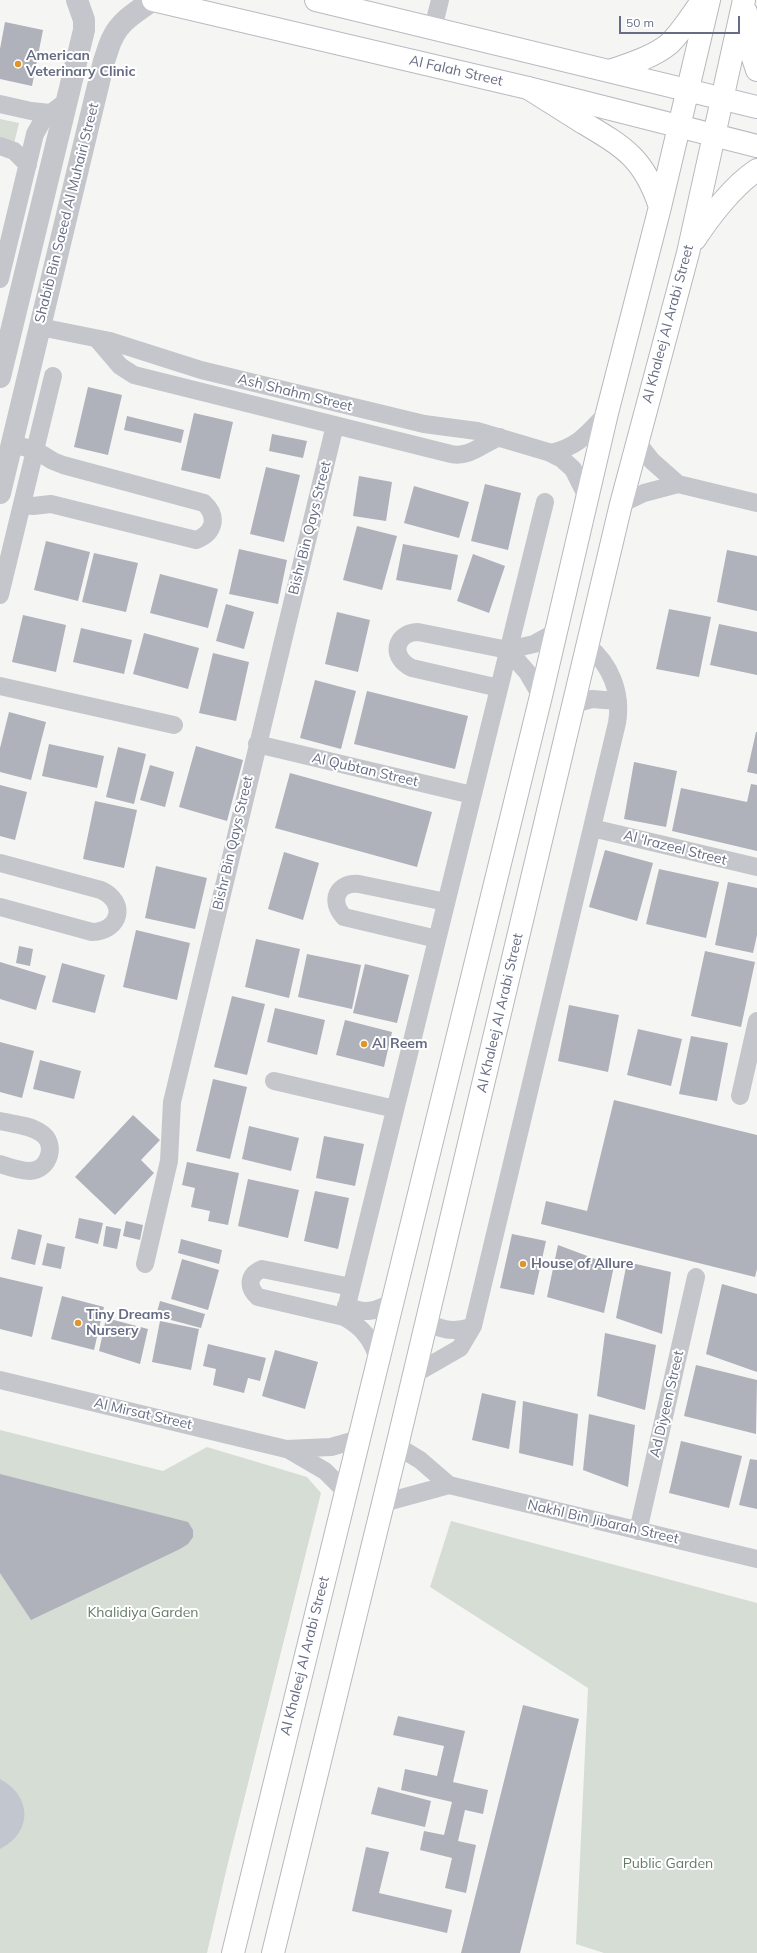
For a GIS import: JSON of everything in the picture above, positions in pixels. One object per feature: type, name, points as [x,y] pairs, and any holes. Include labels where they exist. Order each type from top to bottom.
[{"type":"main road","name":"Al Falah Street","points":[[153,0],[528,88],[757,146]]},
{"type":"main road","points":[[316,0],[757,107]]},
{"type":"main road","points":[[610,71],[643,58],[663,48],[674,38],[703,0]]},
{"type":"main road","name":"Al Khaleej Al Arabi Street","points":[[233,1953],[541,696],[607,413],[660,207],[709,0]]},
{"type":"main road","points":[[744,0],[751,52],[757,70]]},
{"type":"main road","name":"Al Khaleej Al Arabi Street","points":[[273,1953],[397,1446],[621,504],[688,253],[744,0]]},
{"type":"main road","points":[[528,88],[616,141],[630,154],[647,176],[660,207]]},
{"type":"main road","points":[[688,253],[714,212],[746,179],[757,170]]},
{"type":"street","name":"Shabib Bin Saeed Al Muhairi Street","points":[[0,377],[59,107],[84,30],[82,15],[77,0]]},
{"type":"street","name":"Shabib Bin Saeed Al Muhairi Street","points":[[1,485],[104,61],[112,37],[117,30],[130,16],[153,0]]},
{"type":"street","points":[[433,28],[440,0]]},
{"type":"street","points":[[0,104],[31,111],[59,107]]},
{"type":"street","points":[[0,279],[38,125],[59,107]]},
{"type":"street","points":[[0,146],[14,151],[28,165]]},
{"type":"street","name":"Ash Shahm Street","points":[[40,327],[126,346],[201,370],[418,423],[469,429],[500,437],[551,453],[562,459],[574,469],[587,497]]},
{"type":"street","points":[[97,339],[124,370],[134,375],[451,454],[462,455],[500,437]]},
{"type":"street","points":[[117,361],[118,352],[126,346]]},
{"type":"street","points":[[0,595],[53,376]]},
{"type":"street","points":[[551,453],[566,449],[578,442],[607,413]]},
{"type":"street","name":"Bishr Bin Qays Street","points":[[145,1264],[169,1161],[172,1102],[335,425]]},
{"type":"street","points":[[462,455],[470,447],[472,441],[469,429]]},
{"type":"street","points":[[637,442],[656,465],[678,484],[757,503]]},
{"type":"street","points":[[12,444],[35,450],[63,465],[204,503],[210,508],[214,524],[210,532],[204,537],[192,539],[52,504],[45,503],[33,506],[22,505]]},
{"type":"street","points":[[621,504],[644,493],[678,484]]},
{"type":"street","points":[[345,1311],[545,502]]},
{"type":"street","points":[[499,688],[412,668],[404,664],[399,658],[397,650],[399,643],[403,636],[410,632],[418,632],[508,650],[534,644],[556,632]]},
{"type":"street","points":[[413,1375],[460,1348],[473,1326],[617,723],[618,701],[614,684],[602,659],[588,646]]},
{"type":"street","points":[[508,650],[527,672],[541,696]]},
{"type":"street","points":[[0,686],[174,725]]},
{"type":"street","points":[[574,704],[592,699],[618,701]]},
{"type":"street","name":"Al Qubtan Street","points":[[257,744],[472,795]]},
{"type":"street","name":"Al 'Irazeel Street","points":[[592,828],[757,868]]},
{"type":"street","points":[[0,863],[101,890],[109,894],[116,901],[118,910],[116,920],[110,927],[102,932],[92,932],[0,907]]},
{"type":"street","points":[[437,939],[344,917],[338,910],[336,902],[337,894],[343,887],[350,883],[446,902]]},
{"type":"street","points":[[740,1096],[757,1021]]},
{"type":"street","points":[[274,1081],[395,1109]]},
{"type":"street","points":[[0,1121],[35,1129],[43,1133],[48,1140],[50,1148],[49,1156],[45,1164],[39,1169],[31,1171],[0,1164]]},
{"type":"street","points":[[351,1287],[262,1268],[255,1272],[250,1278],[252,1292],[258,1297],[345,1311],[370,1312],[382,1309],[392,1302]]},
{"type":"street","name":"Ad Diyeen Street","points":[[638,1531],[696,1277]]},
{"type":"street","points":[[345,1311],[366,1333],[374,1345],[378,1359]]},
{"type":"street","points":[[426,1321],[433,1326],[449,1331],[465,1329],[473,1326]]},
{"type":"street","name":"Al Mirsat Street","points":[[0,1380],[286,1449],[325,1471],[345,1491]]},
{"type":"street","name":"Al Mirsat Street","points":[[286,1449],[331,1447],[359,1439]]},
{"type":"street","name":"Nakhl Bin Jibarah Street","points":[[397,1446],[426,1464],[449,1485],[757,1559]]},
{"type":"street","name":"Nakhl Bin Jibarah Street","points":[[383,1503],[449,1485]]},
{"type":"green space","points":[[0,119],[19,123],[12,152],[0,149]]},
{"type":"green space","name":"Khalidiya Garden","points":[[0,1430],[163,1471],[207,1447],[307,1477],[321,1493],[227,1867],[207,1953],[0,1953]]},
{"type":"green space","name":"Public Garden","points":[[451,1521],[757,1603],[757,1953],[604,1953],[576,1944],[588,1688],[430,1587]]},
{"type":"shaded area","points":[[0,1779],[11,1786],[18,1795],[23,1804],[24,1814],[23,1824],[18,1833],[11,1842],[0,1849]]},
{"type":"building","name":"American Veterinary Clinic","points":[[5,22],[43,30],[32,86],[0,79],[0,49]]},
{"type":"building","points":[[88,387],[122,395],[108,455],[74,447]]},
{"type":"building","points":[[194,413],[233,422],[220,479],[181,470]]},
{"type":"building","points":[[127,416],[184,430],[181,443],[124,430]]},
{"type":"building","points":[[272,434],[307,441],[303,458],[269,451]]},
{"type":"building","points":[[266,467],[300,475],[284,542],[250,534]]},
{"type":"building","points":[[359,476],[392,482],[386,521],[353,516]]},
{"type":"building","points":[[485,484],[521,493],[508,550],[471,541]]},
{"type":"building","points":[[414,486],[469,502],[459,538],[404,523]]},
{"type":"building","points":[[357,526],[397,536],[382,590],[343,580]]},
{"type":"building","points":[[46,541],[90,552],[78,601],[34,590]]},
{"type":"building","points":[[403,544],[458,555],[451,590],[396,580]]},
{"type":"building","points":[[239,549],[287,560],[278,604],[229,594]]},
{"type":"building","points":[[727,550],[757,556],[757,611],[717,602]]},
{"type":"building","points":[[94,553],[138,563],[126,612],[82,602]]},
{"type":"building","points":[[473,554],[505,566],[489,613],[457,601]]},
{"type":"building","points":[[160,574],[218,589],[208,628],[150,613]]},
{"type":"building","points":[[226,604],[254,612],[244,649],[216,641]]},
{"type":"building","points":[[669,609],[711,617],[699,677],[656,669]]},
{"type":"building","points":[[337,612],[370,620],[358,672],[325,664]]},
{"type":"building","points":[[23,615],[66,625],[56,672],[12,662]]},
{"type":"building","points":[[719,624],[757,632],[757,675],[710,665]]},
{"type":"building","points":[[81,628],[132,640],[124,674],[73,662]]},
{"type":"building","points":[[144,633],[199,648],[188,689],[133,674]]},
{"type":"building","points":[[213,653],[249,662],[236,721],[199,713]]},
{"type":"building","points":[[315,680],[356,691],[341,749],[300,738]]},
{"type":"building","points":[[367,691],[468,716],[455,769],[354,744]]},
{"type":"building","points":[[9,712],[46,722],[31,780],[0,772],[0,748]]},
{"type":"building","points":[[757,732],[757,774],[747,772]]},
{"type":"building","points":[[49,744],[104,756],[97,788],[42,776]]},
{"type":"building","points":[[196,746],[243,760],[227,821],[179,807]]},
{"type":"building","points":[[118,747],[146,754],[134,804],[106,797]]},
{"type":"building","points":[[634,762],[677,771],[666,827],[624,819]]},
{"type":"building","points":[[150,765],[174,772],[165,807],[140,800]]},
{"type":"building","points":[[290,773],[432,812],[417,867],[275,828]]},
{"type":"building","points":[[751,784],[757,785],[757,851],[672,831],[681,788],[747,802]]},
{"type":"building","points":[[0,785],[27,792],[15,840],[0,836]]},
{"type":"building","points":[[95,801],[137,810],[124,868],[83,859]]},
{"type":"building","points":[[605,850],[653,863],[637,921],[589,907]]},
{"type":"building","points":[[284,852],[319,863],[303,920],[268,909]]},
{"type":"building","points":[[156,866],[207,878],[195,929],[145,918]]},
{"type":"building","points":[[659,869],[719,882],[706,938],[646,924]]},
{"type":"building","points":[[728,882],[757,888],[757,935],[753,953],[715,945]]},
{"type":"building","points":[[136,930],[190,943],[177,1000],[123,987]]},
{"type":"building","points":[[256,939],[300,949],[289,998],[245,987]]},
{"type":"building","points":[[19,946],[33,949],[30,966],[16,963]]},
{"type":"building","points":[[705,951],[755,962],[741,1027],[691,1016]]},
{"type":"building","points":[[307,954],[361,965],[352,1009],[298,997]]},
{"type":"building","points":[[0,962],[46,976],[36,1010],[0,999]]},
{"type":"building","points":[[62,963],[105,975],[95,1013],[52,1002]]},
{"type":"building","points":[[365,964],[409,975],[397,1023],[353,1013]]},
{"type":"building","points":[[232,996],[265,1004],[247,1075],[214,1067]]},
{"type":"building","points":[[569,1005],[619,1015],[608,1072],[558,1061]]},
{"type":"building","points":[[275,1008],[325,1020],[317,1055],[267,1042]]},
{"type":"building","name":"Al Reem","points":[[345,1020],[392,1032],[384,1067],[336,1055]]},
{"type":"building","points":[[638,1029],[682,1039],[671,1086],[627,1075]]},
{"type":"building","points":[[691,1036],[728,1043],[717,1101],[679,1094]]},
{"type":"building","points":[[0,1042],[34,1051],[22,1098],[0,1092]]},
{"type":"building","points":[[40,1060],[81,1071],[74,1099],[33,1089]]},
{"type":"building","points":[[213,1079],[247,1087],[230,1159],[196,1151]]},
{"type":"building","points":[[614,1100],[757,1135],[757,1269],[755,1277],[541,1224],[546,1201],[587,1211]]},
{"type":"building","points":[[133,1115],[160,1140],[141,1160],[154,1173],[115,1215],[75,1177]]},
{"type":"building","points":[[249,1126],[299,1138],[291,1171],[242,1159]]},
{"type":"building","points":[[324,1136],[364,1144],[355,1186],[316,1178]]},
{"type":"building","points":[[187,1162],[239,1173],[228,1225],[208,1221],[210,1211],[191,1207],[195,1188],[182,1185]]},
{"type":"building","points":[[248,1179],[299,1190],[288,1238],[238,1226]]},
{"type":"building","points":[[315,1191],[349,1198],[338,1249],[304,1241]]},
{"type":"building","points":[[79,1218],[103,1223],[98,1244],[75,1238]]},
{"type":"building","points":[[126,1221],[143,1225],[140,1240],[123,1236]]},
{"type":"building","points":[[106,1226],[121,1229],[117,1249],[103,1246]]},
{"type":"building","points":[[18,1229],[42,1235],[35,1265],[11,1259]]},
{"type":"building","name":"House of Allure","points":[[512,1234],[546,1241],[534,1295],[500,1288]]},
{"type":"building","points":[[181,1239],[222,1250],[219,1264],[178,1253]]},
{"type":"building","points":[[47,1243],[65,1247],[61,1269],[42,1265]]},
{"type":"building","points":[[558,1245],[614,1266],[604,1313],[547,1297]]},
{"type":"building","points":[[182,1259],[219,1270],[208,1310],[171,1299]]},
{"type":"building","points":[[627,1262],[671,1272],[662,1334],[616,1318]]},
{"type":"building","points":[[0,1277],[43,1287],[32,1337],[0,1329]]},
{"type":"building","points":[[722,1284],[757,1294],[757,1372],[706,1354]]},
{"type":"building","name":"Tiny Dreams Nursery","points":[[62,1296],[104,1307],[94,1350],[51,1339]]},
{"type":"building","points":[[160,1301],[205,1314],[201,1328],[156,1316]]},
{"type":"building","points":[[106,1318],[148,1329],[140,1364],[99,1351]]},
{"type":"building","points":[[160,1321],[199,1329],[191,1370],[152,1362]]},
{"type":"building","points":[[605,1333],[656,1345],[645,1410],[597,1396]]},
{"type":"building","points":[[208,1344],[266,1358],[260,1381],[248,1378],[244,1393],[213,1385],[216,1369],[203,1366]]},
{"type":"building","points":[[275,1350],[318,1362],[305,1409],[262,1396]]},
{"type":"building","points":[[696,1365],[757,1380],[756,1434],[684,1416]]},
{"type":"building","points":[[482,1393],[516,1401],[509,1449],[472,1440]]},
{"type":"building","points":[[523,1401],[578,1414],[573,1466],[519,1453]]},
{"type":"building","points":[[589,1414],[635,1425],[628,1487],[583,1470]]},
{"type":"building","points":[[681,1441],[742,1456],[729,1508],[669,1493]]},
{"type":"building","points":[[750,1459],[757,1460],[757,1509],[739,1505]]},
{"type":"building","points":[[0,1474],[188,1522],[193,1530],[193,1537],[188,1544],[180,1549],[31,1620],[0,1573]]},
{"type":"building","points":[[523,1705],[579,1719],[520,1953],[461,1953]]},
{"type":"building","points":[[398,1716],[465,1731],[453,1782],[488,1790],[483,1814],[465,1810],[458,1841],[476,1845],[466,1893],[445,1888],[452,1858],[420,1850],[424,1831],[444,1835],[452,1802],[401,1790],[405,1769],[437,1776],[444,1746],[393,1735]]},
{"type":"building","points":[[378,1787],[431,1801],[425,1827],[371,1814]]},
{"type":"building","points":[[366,1847],[389,1852],[379,1893],[452,1910],[447,1933],[352,1911]]},
{"type":"place","name":"American Veterinary Clinic","points":[[18,64]]},
{"type":"place","name":"Al Reem","points":[[364,1044]]},
{"type":"place","name":"House of Allure","points":[[523,1264]]},
{"type":"place","name":"Tiny Dreams Nursery","points":[[78,1323]]}]
